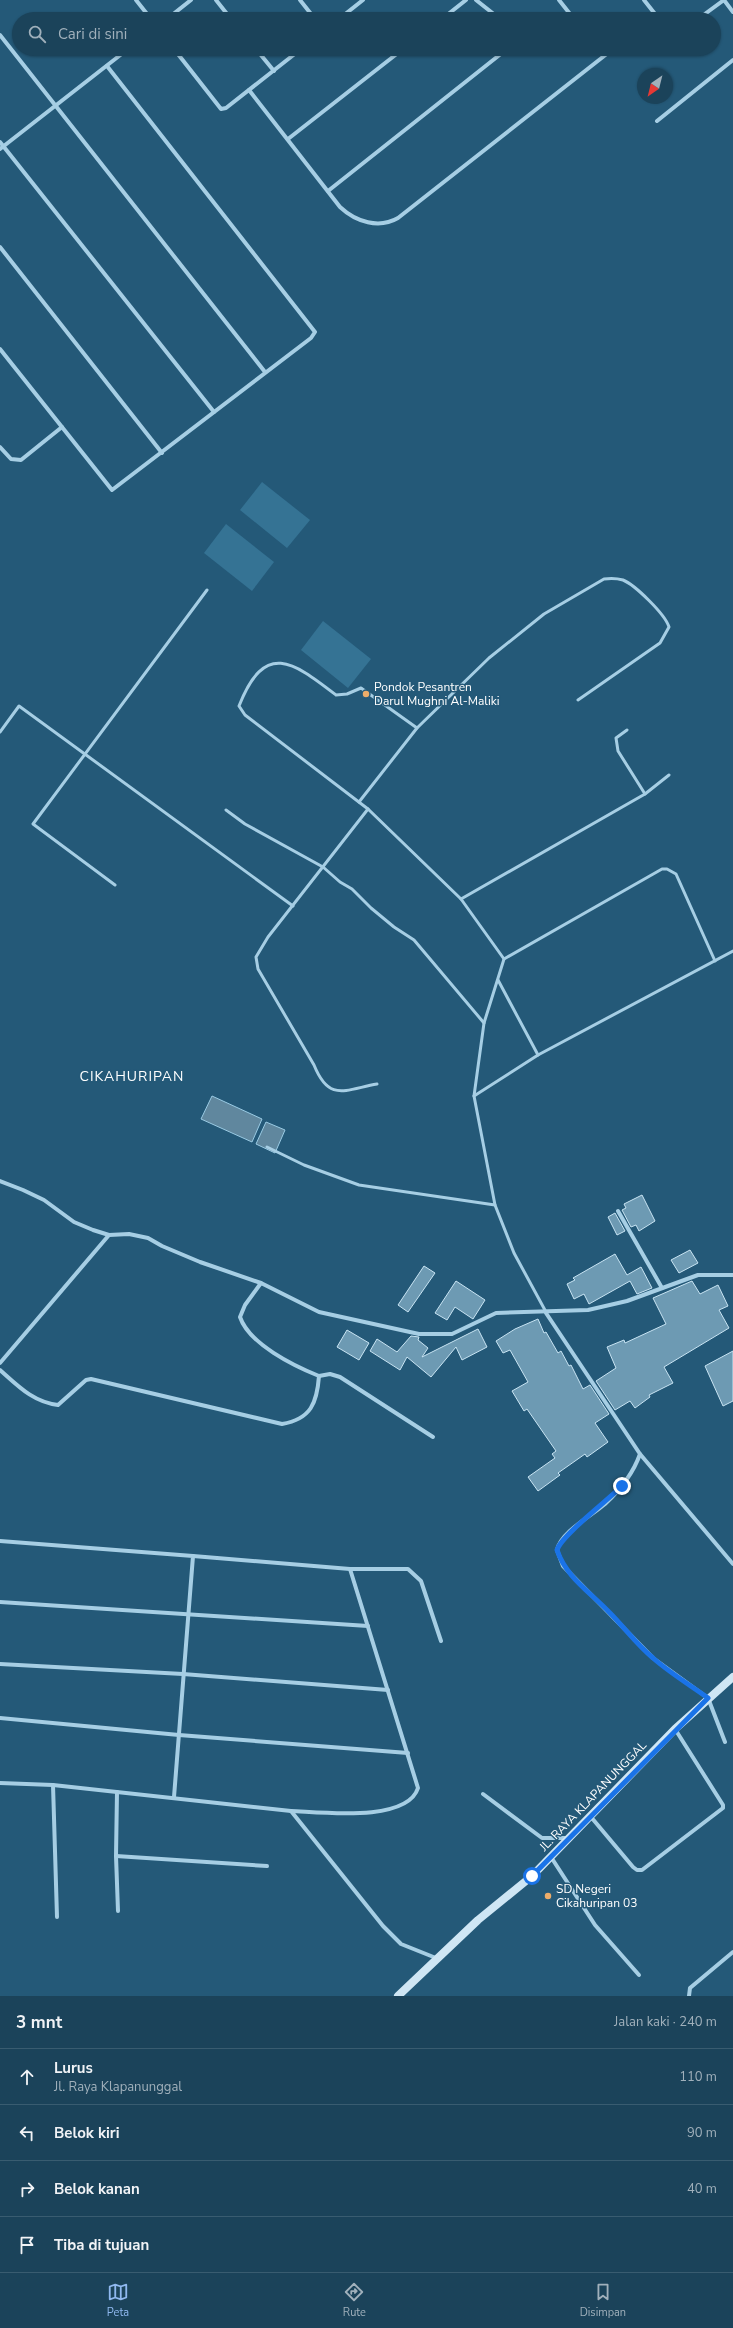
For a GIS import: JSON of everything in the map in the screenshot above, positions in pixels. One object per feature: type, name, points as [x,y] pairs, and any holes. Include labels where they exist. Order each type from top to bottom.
[{"type":"street","points":[[136,0],[145,12]]},
{"type":"street","points":[[176,12],[191,0]]},
{"type":"street","points":[[216,0],[226,12]]},
{"type":"street","points":[[300,0],[309,12]]},
{"type":"street","points":[[348,12],[363,0]]},
{"type":"street","points":[[451,12],[466,0]]},
{"type":"street","points":[[476,0],[491,12]]},
{"type":"street","points":[[559,0],[568,12]]},
{"type":"street","points":[[644,0],[653,12]]},
{"type":"street","points":[[708,12],[724,0],[733,12]]},
{"type":"street","points":[[0,35],[12,50]]},
{"type":"street","points":[[17,56],[265,372]]},
{"type":"street","points":[[2,148],[119,56]]},
{"type":"street","points":[[179,56],[221,109],[226,108],[292,56]]},
{"type":"street","points":[[262,56],[274,70]]},
{"type":"street","points":[[288,139],[394,56]]},
{"type":"street","points":[[328,191],[498,56]]},
{"type":"street","points":[[250,90],[349,216],[378,224],[388,224],[404,214],[604,56]]},
{"type":"street","points":[[657,120],[733,60]]},
{"type":"street","points":[[0,349],[111,490],[115,489],[311,338],[315,332],[107,66]]},
{"type":"street","points":[[0,142],[2,148],[214,412]]},
{"type":"street","points":[[0,247],[162,453]]},
{"type":"street","points":[[0,447],[11,459],[21,460],[62,427]]},
{"type":"street","points":[[0,1182],[23,1190],[44,1200],[74,1222],[109,1235],[137,1234],[200,1262],[261,1283],[319,1312],[419,1334],[452,1334],[496,1313],[546,1313],[588,1310],[627,1300],[698,1275],[733,1275]]},
{"type":"street","points":[[618,1211],[662,1288]]},
{"type":"street","points":[[0,1363],[109,1235]]},
{"type":"street","points":[[261,1283],[245,1305],[240,1317],[242,1325],[258,1341],[279,1356],[305,1370],[319,1376],[330,1374],[340,1377],[433,1437]]},
{"type":"street","points":[[546,1313],[640,1454],[733,1564]]},
{"type":"street","points":[[0,1370],[32,1397],[47,1404],[58,1405],[86,1380],[91,1379],[282,1424],[293,1422],[312,1407],[317,1397],[319,1376]]},
{"type":"street","points":[[640,1454],[635,1468],[622,1486],[605,1503],[561,1539],[557,1550],[563,1566],[653,1658],[708,1698],[725,1742]]},
{"type":"street","points":[[0,1541],[350,1569],[408,1569],[421,1581],[441,1641]]},
{"type":"street","points":[[174,1797],[193,1556]]},
{"type":"street","points":[[0,1783],[53,1785],[174,1797],[291,1811],[375,1813],[402,1805],[416,1794],[418,1788],[350,1569]]},
{"type":"street","points":[[0,1602],[188,1613],[368,1626]]},
{"type":"street","points":[[0,1664],[183,1674],[388,1690]]},
{"type":"street","name":"JL. RAYA KLAPANUNGGAL","points":[[398,1996],[436,1958],[532,1876],[675,1729],[733,1677]]},
{"type":"street","points":[[0,1718],[178,1735],[408,1753]]},
{"type":"street","points":[[591,1817],[633,1867],[637,1870],[642,1870],[723,1808],[723,1804],[675,1729]]},
{"type":"street","points":[[53,1785],[57,1917]]},
{"type":"street","points":[[117,1792],[116,1856],[118,1911]]},
{"type":"street","points":[[483,1794],[542,1838],[570,1838]]},
{"type":"street","points":[[291,1811],[383,1926],[401,1944],[436,1958]]},
{"type":"street","points":[[116,1856],[267,1866]]},
{"type":"street","points":[[550,1857],[594,1925],[639,1975]]},
{"type":"street","points":[[689,1996],[690,1988],[733,1952]]},
{"type":"lane","points":[[359,802],[417,728],[489,658],[544,614],[604,579],[614,578],[624,581],[643,595],[668,627],[660,643],[578,700]]},
{"type":"lane","points":[[115,885],[33,824],[207,590]]},
{"type":"lane","points":[[417,728],[360,688],[347,694],[336,695],[305,671],[285,663],[273,662],[260,671],[239,706],[245,715],[368,809],[461,899],[504,959]]},
{"type":"lane","points":[[0,732],[19,706],[293,906]]},
{"type":"lane","points":[[627,730],[616,738],[617,749],[646,794]]},
{"type":"lane","points":[[461,899],[646,794],[670,775]]},
{"type":"lane","points":[[368,809],[268,938],[256,957],[258,969],[314,1065],[321,1082],[329,1089],[336,1091],[377,1084]]},
{"type":"lane","points":[[226,810],[246,824],[323,867],[340,882],[352,889],[394,927],[414,940],[484,1022]]},
{"type":"lane","points":[[546,1313],[514,1253],[495,1205],[474,1096],[484,1022],[504,959],[662,869],[667,869],[676,874],[715,961]]},
{"type":"lane","points":[[474,1096],[538,1055],[733,951]]},
{"type":"lane","points":[[498,980],[538,1055]]},
{"type":"lane","points":[[266,1147],[304,1165],[359,1185],[495,1205]]},
{"type":"shaded area","points":[[262,482],[310,520],[287,548],[240,510]]},
{"type":"shaded area","points":[[226,524],[274,562],[252,591],[204,553]]},
{"type":"shaded area","points":[[323,621],[371,659],[348,688],[301,650]]},
{"type":"shaded area","points":[[212,1096],[262,1119],[252,1142],[201,1119]]},
{"type":"shaded area","points":[[266,1122],[285,1130],[275,1153],[256,1144]]},
{"type":"building","points":[[642,1195],[655,1221],[639,1231],[636,1225],[631,1227],[622,1210],[626,1208],[624,1204]]},
{"type":"building","points":[[615,1213],[625,1231],[617,1235],[608,1217]]},
{"type":"building","points":[[690,1250],[698,1263],[679,1273],[671,1260]]},
{"type":"building","points":[[615,1254],[627,1275],[641,1267],[652,1288],[637,1294],[630,1281],[589,1304],[584,1294],[574,1299],[567,1284],[575,1280],[573,1278]]},
{"type":"building","points":[[424,1266],[435,1273],[408,1312],[398,1305]]},
{"type":"building","points":[[456,1281],[485,1300],[473,1319],[455,1307],[447,1320],[435,1313]]},
{"type":"building","points":[[692,1281],[700,1294],[718,1285],[728,1306],[719,1310],[729,1328],[664,1367],[673,1383],[649,1395],[650,1397],[635,1408],[630,1401],[615,1410],[596,1381],[616,1368],[607,1347],[624,1340],[625,1343],[666,1324],[653,1298]]},
{"type":"building","points":[[538,1319],[544,1333],[546,1332],[558,1353],[561,1351],[569,1366],[571,1365],[583,1389],[590,1385],[609,1414],[595,1423],[608,1442],[587,1457],[585,1454],[558,1473],[560,1475],[538,1491],[528,1477],[555,1458],[552,1454],[556,1451],[527,1409],[524,1411],[512,1391],[528,1382],[510,1350],[503,1353],[496,1341],[515,1329]]},
{"type":"building","points":[[478,1329],[487,1347],[462,1360],[456,1347],[431,1377],[407,1357],[400,1370],[370,1351],[377,1339],[397,1352],[411,1336],[419,1337],[418,1340],[428,1348],[422,1357]]},
{"type":"building","points":[[347,1330],[369,1343],[359,1360],[337,1347]]},
{"type":"building","points":[[733,1351],[733,1401],[723,1406],[705,1366]]},
{"type":"place","name":"Pondok Pesantren Darul Mughni Al-Maliki","points":[[366,694]]},
{"type":"place","name":"SD Negeri Cikahuripan 03","points":[[548,1896]]},
{"type":"district","name":"CIKAHURIPAN","points":[[132,1076]]},
{"type":"route","points":[[532,1876],[614,1794],[675,1729],[708,1698],[653,1658],[609,1611],[582,1587],[563,1566],[557,1550],[561,1539],[605,1503],[622,1486]]}]
